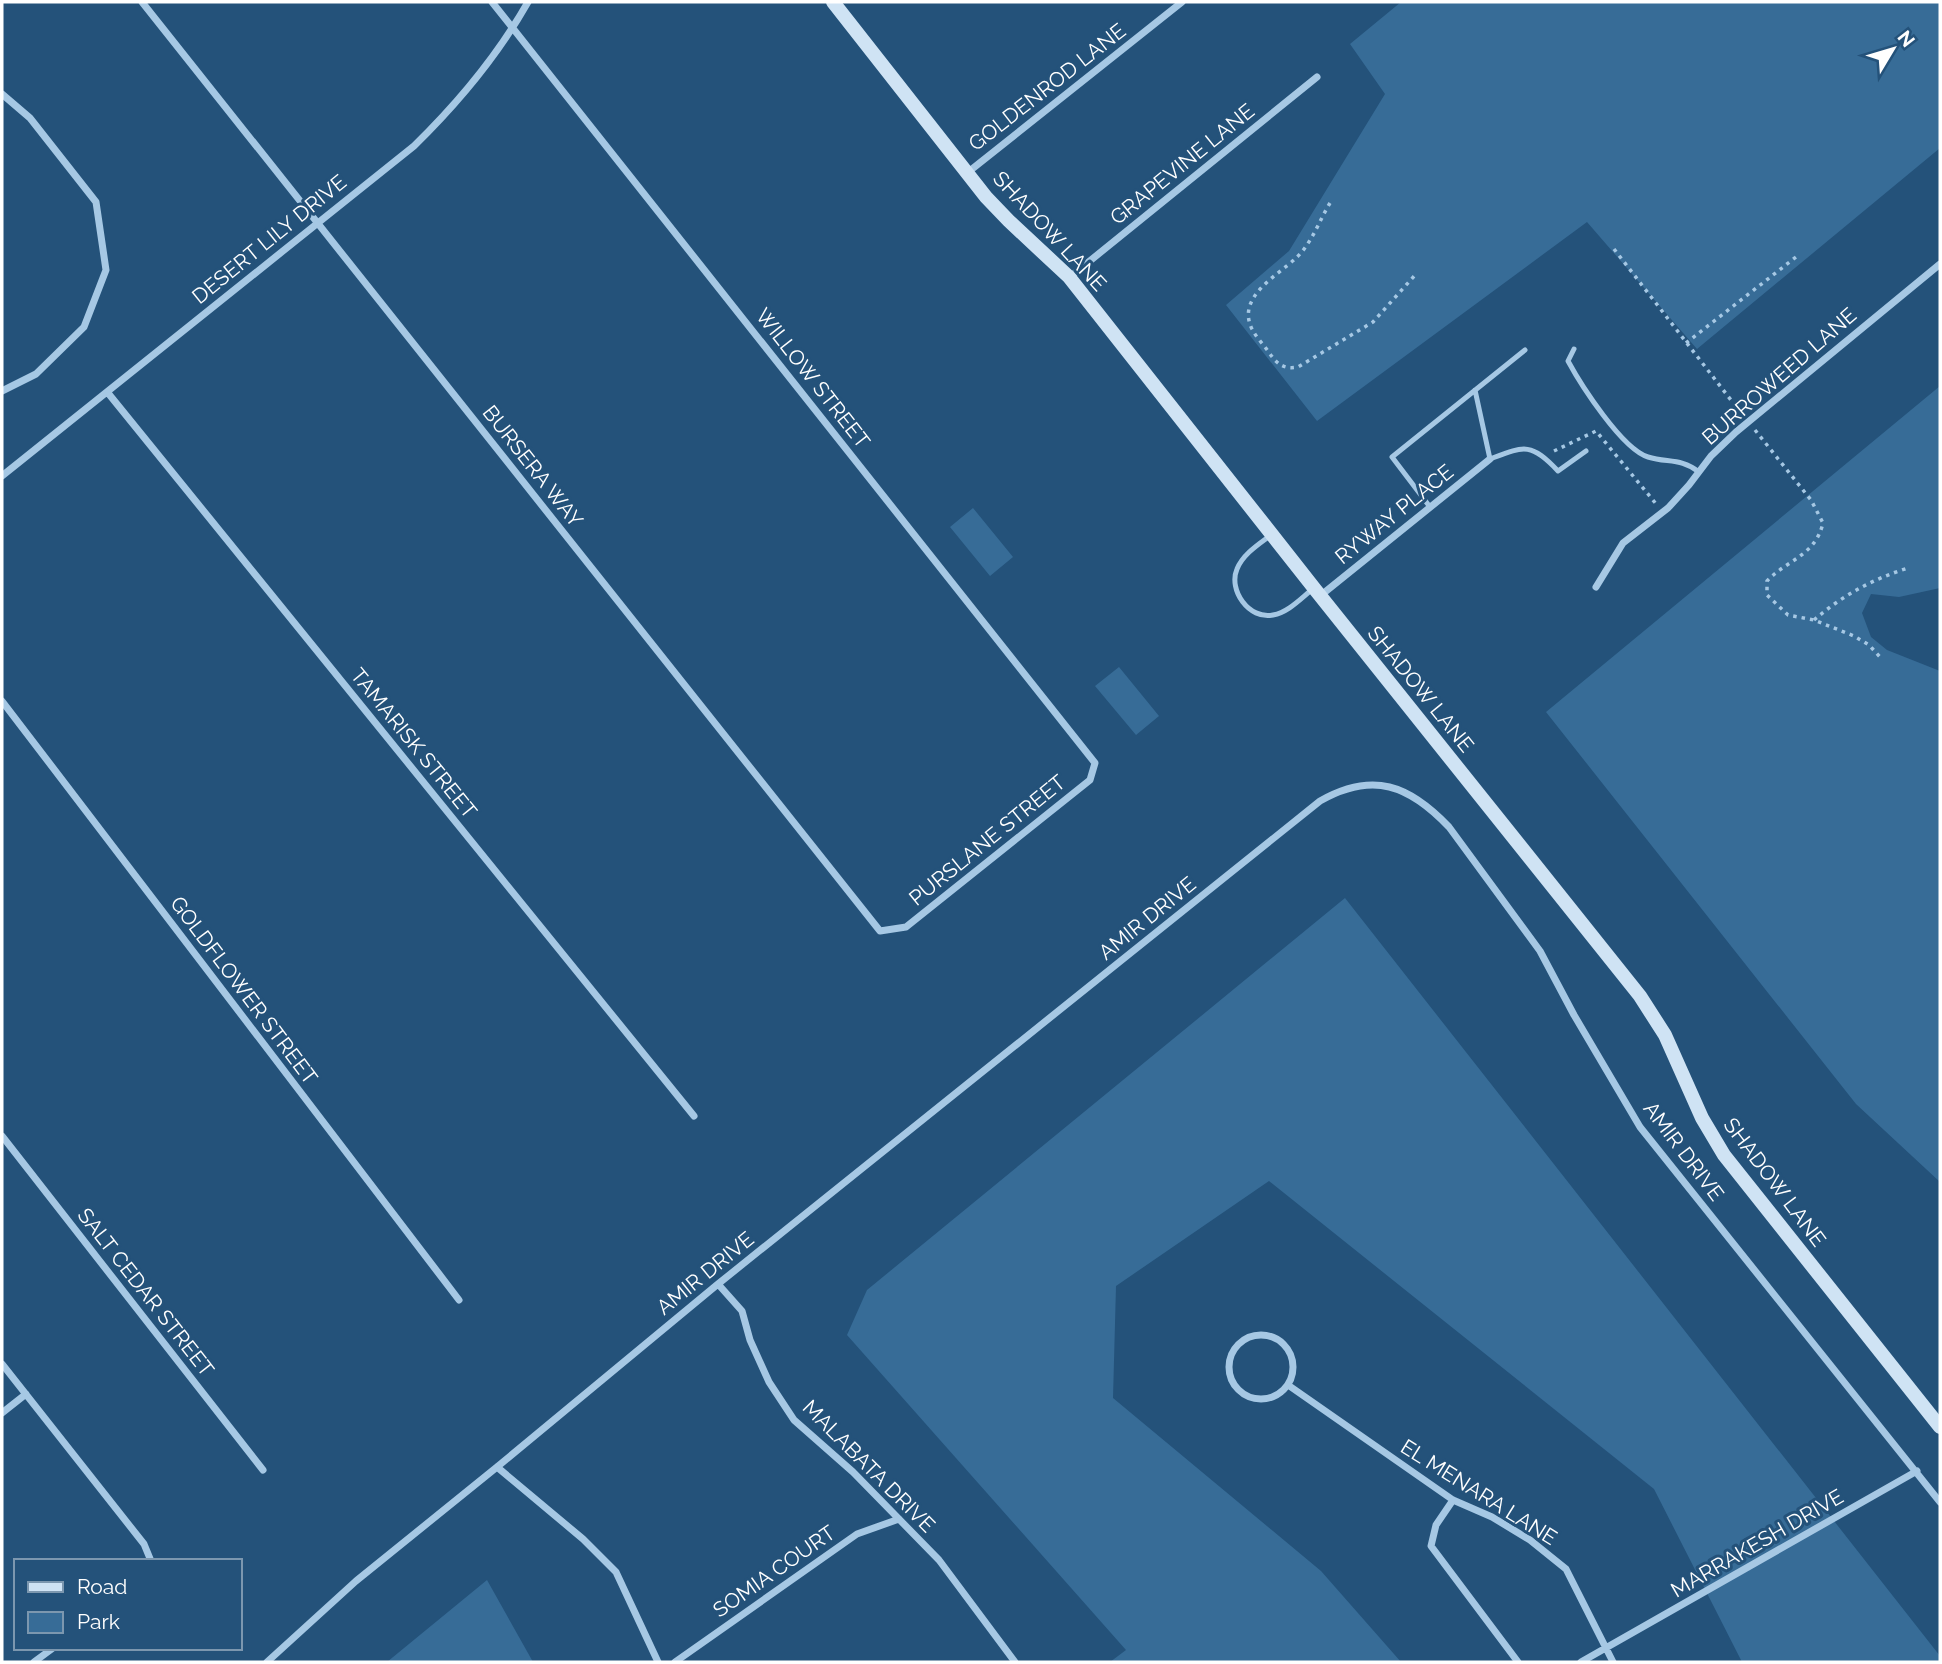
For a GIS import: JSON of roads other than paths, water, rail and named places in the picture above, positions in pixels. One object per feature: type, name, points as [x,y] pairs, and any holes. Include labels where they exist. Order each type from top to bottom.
[{"type":"street","name":"BURSERA WAY","points":[[142,2],[880,931],[906,927]]},
{"type":"street","name":"WILLOW STREET","points":[[492,2],[1095,762],[1090,780]]},
{"type":"street","name":"DESERT LILY DRIVE","points":[[2,476],[414,146],[440,121],[481,71],[513,28],[528,2]]},
{"type":"street","name":"SHADOW LANE","points":[[833,2],[967,173],[1009,221],[1069,277],[1640,996],[1665,1035],[1702,1118],[1724,1155],[1940,1427]]},
{"type":"street","name":"GOLDENROD LANE","points":[[967,173],[1182,2]]},
{"type":"street","name":"GRAPEVINE LANE","points":[[1069,277],[1317,78]]},
{"type":"street","points":[[2,94],[30,118],[96,202],[106,270],[84,327],[36,374],[2,391]]},
{"type":"street","name":"BURROWEED LANE","points":[[1596,587],[1623,542],[1662,512],[1711,456],[1748,422],[1940,264]]},
{"type":"street","name":"TAMARISK STREET","points":[[108,393],[694,1116]]},
{"type":"street","name":"RYWAY PLACE","points":[[1317,592],[1490,459]]},
{"type":"street","name":"GOLDFLOWER STREET","points":[[2,701],[458,1300]]},
{"type":"street","name":"PURSLANE STREET","points":[[906,927],[1090,780]]},
{"type":"street","name":"AMIR DRIVE","points":[[267,1662],[356,1581],[718,1284],[1321,801],[1351,787],[1369,784],[1389,786],[1419,799],[1449,827],[1540,951],[1640,1127],[1917,1471]]},
{"type":"street","name":"SALT CEDAR STREET","points":[[2,1136],[263,1470]]},
{"type":"street","name":"MALABATA DRIVE","points":[[718,1284],[742,1311],[750,1340],[769,1382],[793,1420],[853,1472],[939,1560],[1015,1662]]},
{"type":"street","points":[[1258,1334],[1279,1340],[1290,1353],[1293,1364],[1287,1385],[1277,1395],[1266,1399],[1244,1395],[1232,1381],[1229,1370],[1229,1359],[1234,1349],[1247,1337],[1258,1334]]},
{"type":"street","points":[[2,1364],[144,1544],[150,1559]]},
{"type":"street","name":"EL MENARA LANE","points":[[1287,1385],[1453,1500],[1492,1517],[1530,1540],[1566,1569],[1613,1662]]},
{"type":"street","points":[[2,1413],[26,1394]]},
{"type":"street","points":[[497,1467],[583,1539],[616,1572],[658,1662]]},
{"type":"street","points":[[1917,1471],[1940,1502]]},
{"type":"street","name":"MARRAKESH DRIVE","points":[[1581,1662],[1917,1471]]},
{"type":"street","points":[[1453,1500],[1436,1525],[1431,1546],[1518,1662]]},
{"type":"street","name":"SOMIA COURT","points":[[675,1662],[857,1534],[899,1519]]},
{"type":"street","points":[[34,1662],[50,1650]]},
{"type":"lane","points":[[1574,349],[1568,361],[1580,384],[1632,449],[1647,457],[1688,463],[1699,472]]},
{"type":"lane","points":[[1430,507],[1392,457],[1525,350]]},
{"type":"lane","points":[[1475,390],[1490,459],[1519,448],[1533,450],[1558,471],[1586,451]]},
{"type":"lane","points":[[1272,535],[1243,559],[1237,568],[1235,578],[1241,600],[1259,615],[1271,616],[1317,592]]}]
